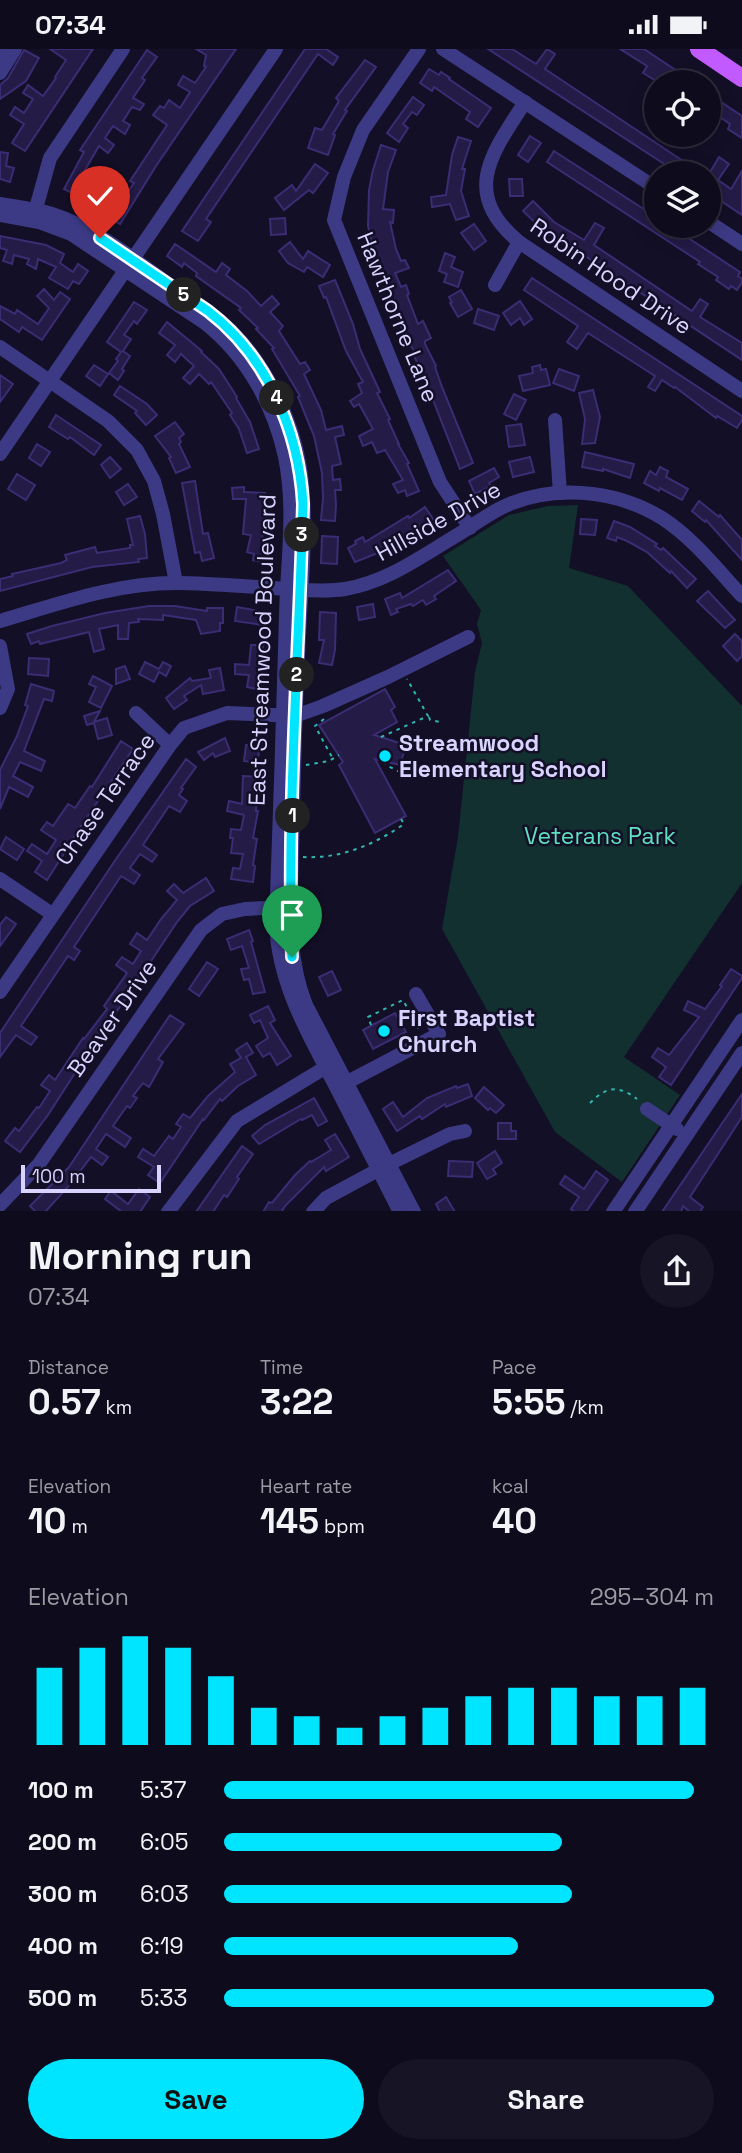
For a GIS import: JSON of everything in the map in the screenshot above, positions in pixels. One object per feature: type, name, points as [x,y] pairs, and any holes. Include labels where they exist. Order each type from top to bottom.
[{"type":"main road","points":[[699,49],[742,78]]},
{"type":"street","points":[[0,73],[15,49]]},
{"type":"street","points":[[34,215],[50,158],[123,49]]},
{"type":"street","points":[[0,454],[276,49]]},
{"type":"street","name":"Hawthorne Lane","points":[[419,49],[363,130],[344,177],[334,221],[440,482],[470,528]]},
{"type":"street","points":[[443,49],[644,180]]},
{"type":"street","name":"Robin Hood Drive","points":[[525,102],[493,152],[487,176],[488,195],[501,225],[519,242],[742,391]]},
{"type":"street","name":"East Streamwood Boulevard","points":[[0,204],[34,215]]},
{"type":"street","name":"East Streamwood Boulevard","points":[[0,215],[51,214],[79,226],[130,264],[225,324],[253,357],[273,390],[291,434],[302,482],[294,590],[284,907],[292,957],[306,1006],[330,1064],[384,1167],[413,1211]]},
{"type":"street","points":[[721,230],[742,244]]},
{"type":"street","points":[[495,285],[519,242]]},
{"type":"street","points":[[0,347],[108,421],[137,450],[154,481],[176,583]]},
{"type":"street","points":[[555,420],[560,493]]},
{"type":"street","name":"Hillside Drive","points":[[0,621],[103,591],[140,585],[176,583],[294,590],[345,589],[390,576],[500,508],[537,496],[560,493],[588,493],[611,498],[637,506],[663,519],[688,538],[742,596]]},
{"type":"street","points":[[289,715],[318,707],[468,637]]},
{"type":"street","points":[[0,646],[8,689],[0,708]]},
{"type":"street","points":[[136,713],[170,745]]},
{"type":"street","name":"Chase Terrace","points":[[0,992],[184,728],[227,713],[289,715]]},
{"type":"street","name":"East Streamwood Boulevard","points":[[284,907],[292,856],[294,765],[289,715]]},
{"type":"street","points":[[0,879],[52,914]]},
{"type":"street","name":"Beaver Drive","points":[[0,1205],[39,1164],[201,930],[222,914],[245,909],[284,907]]},
{"type":"street","points":[[341,1085],[439,1034],[416,994]]},
{"type":"street","points":[[614,1211],[742,1020]]},
{"type":"street","points":[[636,1211],[742,1053]]},
{"type":"street","points":[[169,1211],[237,1121],[330,1064]]},
{"type":"street","points":[[642,1104],[687,1136]]},
{"type":"street","points":[[314,1211],[326,1198],[384,1167],[450,1134],[464,1131]]},
{"type":"street","name":"East Streamwood Boulevard","points":[[384,1167],[400,1211]]},
{"type":"path","points":[[402,670],[430,720],[440,722]]},
{"type":"path","points":[[318,707],[326,718],[315,726],[333,759]]},
{"type":"path","points":[[382,737],[428,716]]},
{"type":"path","points":[[294,765],[311,765],[339,755]]},
{"type":"path","points":[[384,761],[386,765],[400,772],[405,767]]},
{"type":"path","points":[[292,856],[318,857],[349,852],[375,842],[397,829],[404,824],[401,819]]},
{"type":"path","points":[[371,1025],[368,1017],[403,1000],[423,1037]]},
{"type":"path","points":[[399,1019],[412,1015]]},
{"type":"path","points":[[590,1103],[597,1096],[615,1088],[622,1089],[642,1104]]},
{"type":"green space","name":"Veterans Park","points":[[578,505],[569,568],[628,586],[742,706],[742,883],[624,1057],[680,1095],[622,1182],[555,1132],[442,929],[458,837],[475,672],[482,643],[477,624],[481,610],[443,556],[509,515],[548,506]]},
{"type":"building","points":[[50,49],[93,49],[25,151],[12,143],[24,124],[10,115],[15,107],[24,113],[33,99],[23,93],[28,85],[43,96],[56,78],[66,60]]},
{"type":"building","points":[[196,49],[236,49],[120,224],[86,202],[87,200],[64,189],[84,152],[80,150],[147,50],[157,57],[142,78],[145,80],[133,98],[144,104],[140,110],[132,107],[123,121],[130,125],[125,134],[113,126],[105,138],[114,145],[108,153],[99,146],[85,170],[103,181],[96,191],[119,205],[134,183],[130,181],[167,125],[153,115],[160,106],[164,108],[169,100],[180,108],[190,92],[178,85],[183,76],[195,83],[206,67],[206,55]]},
{"type":"building","points":[[305,49],[326,49],[338,57],[333,65],[318,54],[206,219],[211,222],[198,241],[182,231]]},
{"type":"building","points":[[488,49],[512,49],[536,64],[547,49],[555,54],[545,69],[644,135],[644,147],[662,147],[683,161],[660,161]]},
{"type":"building","points":[[620,49],[644,49],[676,70],[645,70],[647,66]]},
{"type":"building","points":[[24,50],[39,58],[26,81],[0,99],[0,85],[8,78]]},
{"type":"building","points":[[365,60],[376,67],[345,110],[347,111],[333,134],[335,135],[328,155],[308,148],[315,128],[322,130],[339,101],[336,98]]},
{"type":"building","points":[[429,69],[439,75],[441,72],[491,108],[478,127],[466,119],[470,112],[434,87],[432,91],[420,83]]},
{"type":"building","points":[[413,97],[424,105],[417,115],[412,112],[403,124],[408,128],[399,142],[387,133]]},
{"type":"building","points":[[721,102],[742,116],[742,138],[728,129],[730,124],[721,118]]},
{"type":"building","points":[[530,136],[541,143],[528,162],[518,155]]},
{"type":"building","points":[[458,137],[471,141],[462,169],[465,169],[461,191],[469,216],[456,220],[450,204],[432,207],[431,197],[446,195],[452,155]]},
{"type":"building","points":[[381,145],[396,150],[388,172],[383,209],[394,210],[393,223],[390,222],[396,249],[401,261],[405,260],[409,268],[395,273],[401,287],[406,285],[418,324],[423,321],[431,338],[425,341],[425,344],[473,463],[460,469],[413,354],[415,353],[403,331],[374,251],[368,226],[369,190]]},
{"type":"building","points":[[554,151],[644,209],[644,225],[547,162]]},
{"type":"building","points":[[0,152],[8,153],[6,166],[14,168],[10,182],[0,179]]},
{"type":"building","points":[[719,157],[729,164],[721,176],[721,161],[717,161]]},
{"type":"building","points":[[315,164],[328,173],[313,193],[309,190],[284,210],[275,198],[292,185],[296,191]]},
{"type":"building","points":[[742,171],[742,215],[721,201],[721,182],[731,189]]},
{"type":"building","points":[[509,179],[522,179],[523,196],[510,196]]},
{"type":"building","points":[[533,201],[554,222],[584,240],[595,223],[604,228],[594,245],[692,311],[700,299],[708,304],[700,317],[742,343],[742,360],[544,231],[523,211]]},
{"type":"building","points":[[285,218],[286,234],[271,235],[270,219]]},
{"type":"building","points":[[474,224],[486,241],[474,250],[461,233]]},
{"type":"building","points":[[0,236],[46,245],[64,254],[60,263],[73,272],[78,264],[88,271],[79,284],[73,281],[68,289],[49,278],[56,267],[38,259],[36,269],[27,264],[29,259],[14,255],[12,264],[3,261],[7,250],[0,248]]},
{"type":"building","points":[[663,238],[688,238],[740,272],[738,276],[742,282],[737,290],[731,286],[729,289],[716,280],[718,277],[698,264],[700,262]]},
{"type":"building","points":[[290,242],[303,259],[308,251],[330,265],[323,277],[307,267],[304,272],[288,263],[279,251]]},
{"type":"building","points":[[175,244],[216,272],[222,263],[230,269],[226,275],[261,306],[272,296],[279,304],[270,312],[283,326],[279,331],[300,364],[305,362],[310,370],[304,374],[321,410],[326,430],[342,426],[344,435],[335,437],[341,464],[332,466],[333,480],[340,479],[341,490],[335,490],[335,521],[321,520],[322,473],[314,436],[298,397],[300,396],[272,349],[274,348],[239,310],[241,308],[196,276],[197,273],[184,263],[182,267],[167,256]]},
{"type":"building","points":[[445,253],[455,257],[451,267],[463,272],[458,287],[444,282],[447,274],[439,271]]},
{"type":"building","points":[[532,278],[742,416],[737,428],[717,416],[716,418],[662,380],[655,391],[648,387],[655,376],[588,333],[577,349],[567,342],[578,326],[524,290]]},
{"type":"building","points":[[335,280],[360,349],[380,392],[377,393],[419,491],[407,496],[405,490],[398,493],[393,484],[403,480],[385,450],[377,453],[372,442],[363,446],[359,436],[373,429],[359,404],[354,407],[350,401],[362,393],[358,384],[363,382],[346,351],[326,297],[324,298],[319,286]]},
{"type":"building","points":[[44,289],[54,300],[60,292],[70,299],[42,340],[22,327],[19,332],[0,319],[0,306],[15,314],[17,310],[38,324],[49,308],[37,296]]},
{"type":"building","points":[[461,290],[472,309],[458,317],[449,297]]},
{"type":"building","points":[[520,301],[532,319],[524,325],[520,318],[511,325],[503,313]]},
{"type":"building","points":[[134,302],[147,310],[137,324],[134,321],[124,335],[131,339],[123,351],[130,356],[118,380],[109,373],[121,352],[107,342]]},
{"type":"building","points":[[478,309],[499,316],[494,330],[474,323]]},
{"type":"building","points":[[167,322],[219,369],[250,422],[259,449],[247,453],[239,429],[230,415],[232,413],[211,382],[209,384],[199,374],[190,384],[183,378],[194,366],[181,354],[175,362],[167,355],[175,345],[159,333]]},
{"type":"building","points":[[94,365],[108,374],[100,386],[86,376]]},
{"type":"building","points":[[540,365],[541,370],[546,369],[550,385],[523,391],[519,376],[533,373],[532,367]]},
{"type":"building","points":[[559,369],[579,376],[574,391],[553,383]]},
{"type":"building","points":[[0,375],[13,384],[0,402]]},
{"type":"building","points":[[120,386],[147,404],[157,415],[146,425],[135,413],[137,411],[114,395]]},
{"type":"building","points":[[593,390],[600,417],[595,443],[582,444],[585,419],[579,393]]},
{"type":"building","points":[[514,394],[526,400],[516,420],[504,414]]},
{"type":"building","points":[[56,415],[101,445],[94,455],[70,437],[68,439],[49,427]]},
{"type":"building","points":[[175,422],[184,434],[179,438],[179,444],[190,467],[176,473],[169,458],[171,457],[155,436]]},
{"type":"building","points":[[521,424],[525,445],[509,447],[506,426]]},
{"type":"building","points":[[37,444],[50,452],[41,466],[29,458]]},
{"type":"building","points":[[585,452],[634,464],[630,478],[603,469],[582,467]]},
{"type":"building","points":[[110,457],[121,469],[110,478],[101,465]]},
{"type":"building","points":[[530,457],[534,472],[513,477],[509,462]]},
{"type":"building","points":[[660,467],[668,471],[666,477],[688,489],[682,500],[644,483],[650,471],[656,475]]},
{"type":"building","points":[[494,468],[499,477],[489,483],[491,486],[475,494],[469,481]]},
{"type":"building","points":[[17,474],[35,485],[26,500],[8,489]]},
{"type":"building","points":[[195,481],[203,534],[208,533],[214,558],[202,561],[200,552],[195,553],[182,483]]},
{"type":"building","points":[[128,484],[137,497],[124,505],[116,492]]},
{"type":"building","points":[[244,487],[244,492],[265,493],[262,545],[268,546],[265,563],[253,560],[254,554],[247,552],[251,535],[243,534],[246,499],[233,499],[232,488]]},
{"type":"building","points":[[699,501],[719,517],[720,515],[742,540],[742,560],[706,520],[705,522],[692,511]]},
{"type":"building","points":[[425,507],[433,519],[383,551],[355,562],[348,548],[356,544],[355,541],[363,537],[365,542]]},
{"type":"building","points":[[140,516],[147,558],[138,559],[139,562],[92,567],[0,591],[0,579],[61,563],[67,560],[65,555],[95,547],[97,553],[130,548],[130,545],[133,545],[127,519]]},
{"type":"building","points":[[581,519],[597,520],[595,535],[580,534]]},
{"type":"building","points":[[614,521],[630,527],[657,544],[655,546],[661,550],[663,548],[696,579],[687,588],[647,552],[617,537],[616,541],[607,538]]},
{"type":"building","points":[[322,536],[338,537],[337,564],[321,563]]},
{"type":"building","points":[[448,570],[456,581],[434,596],[436,599],[426,605],[423,600],[413,606],[411,604],[396,609],[398,612],[391,615],[385,599],[400,593],[402,598]]},
{"type":"building","points":[[708,591],[735,620],[725,628],[697,601]]},
{"type":"building","points":[[373,604],[375,617],[359,620],[357,607]]},
{"type":"building","points":[[149,606],[175,606],[207,611],[207,608],[223,608],[223,623],[220,623],[220,631],[201,634],[196,620],[163,615],[163,620],[138,619],[139,622],[129,623],[128,639],[118,639],[118,625],[99,629],[104,649],[94,652],[89,632],[40,644],[39,641],[31,644],[27,634],[105,613]]},
{"type":"building","points":[[237,607],[264,612],[262,625],[235,621]]},
{"type":"building","points":[[320,612],[336,613],[332,665],[319,663],[324,640],[319,640]]},
{"type":"building","points":[[735,634],[742,641],[742,656],[737,661],[723,646]]},
{"type":"building","points":[[251,645],[263,645],[261,673],[264,673],[261,690],[247,687],[249,675],[235,674],[235,664],[249,665]]},
{"type":"building","points":[[29,658],[49,659],[48,676],[28,674]]},
{"type":"building","points":[[145,662],[159,669],[163,662],[171,666],[166,676],[159,672],[154,682],[139,674]]},
{"type":"building","points":[[125,666],[130,679],[116,684],[116,669]]},
{"type":"building","points":[[220,668],[224,690],[203,694],[201,685],[184,696],[187,700],[174,709],[166,698],[190,678],[192,681],[211,678],[209,670]]},
{"type":"building","points":[[93,676],[112,686],[101,708],[89,702],[96,687],[89,684]]},
{"type":"building","points":[[31,684],[54,691],[52,701],[44,699],[24,751],[45,761],[41,771],[20,762],[13,776],[33,787],[28,797],[9,787],[0,809],[0,770],[28,706],[25,705]]},
{"type":"building","points":[[385,689],[395,707],[391,710],[397,722],[374,735],[406,745],[400,765],[375,759],[406,816],[375,833],[339,765],[343,762],[319,725]]},
{"type":"building","points":[[100,711],[94,722],[107,718],[112,735],[98,739],[94,723],[87,725],[84,716]]},
{"type":"building","points":[[225,738],[230,751],[215,757],[213,753],[204,760],[198,752]]},
{"type":"building","points":[[121,741],[133,749],[47,880],[35,872],[42,861],[27,851],[32,844],[47,854],[56,840],[41,830],[47,822],[53,826],[68,804],[75,808],[90,786],[92,787]]},
{"type":"building","points":[[246,745],[260,747],[257,763],[244,761]]},
{"type":"building","points":[[186,759],[196,767],[179,795],[187,801],[180,812],[169,806],[143,845],[157,855],[152,862],[140,854],[130,868],[140,875],[134,884],[121,876],[74,947],[80,951],[74,960],[68,956],[21,1026],[37,1037],[31,1045],[16,1035],[0,1057],[0,1033]]},
{"type":"building","points":[[243,776],[258,777],[253,882],[231,879],[233,868],[240,869],[243,854],[231,853],[231,829],[241,830],[244,815],[227,811],[229,801],[242,804]]},
{"type":"building","points":[[6,837],[24,849],[17,860],[0,849]]},
{"type":"building","points":[[206,878],[214,891],[190,906],[177,922],[48,1115],[20,1152],[5,1141],[15,1128],[19,1131],[37,1107],[39,1108],[50,1091],[41,1085],[49,1075],[55,1080],[83,1038],[107,1009],[104,1006],[127,973],[116,965],[122,957],[133,964],[141,951],[130,944],[137,933],[147,940],[177,900],[167,891],[174,884],[183,893]]},
{"type":"building","points":[[6,917],[16,924],[0,946],[0,925]]},
{"type":"building","points":[[249,930],[265,992],[253,994],[249,979],[244,980],[241,969],[249,968],[242,946],[231,950],[227,939]]},
{"type":"building","points":[[207,962],[218,969],[199,996],[189,989]]},
{"type":"building","points":[[731,969],[742,978],[671,1085],[659,1077],[666,1067],[652,1057],[658,1048],[669,1055],[699,1017],[684,1010],[688,1001],[705,1009]]},
{"type":"building","points":[[332,971],[341,990],[328,996],[319,977]]},
{"type":"building","points":[[268,1006],[275,1020],[270,1023],[291,1056],[277,1065],[270,1053],[263,1057],[256,1046],[268,1038],[260,1020],[254,1023],[250,1015]]},
{"type":"building","name":"First Baptist Church","points":[[395,1013],[406,1032],[373,1049],[363,1030]]},
{"type":"building","points":[[170,1015],[184,1024],[158,1059],[163,1062],[149,1087],[143,1083],[133,1096],[137,1098],[130,1108],[127,1106],[113,1126],[131,1138],[125,1147],[106,1134],[96,1149],[108,1157],[102,1165],[91,1157],[78,1174],[82,1177],[78,1183],[74,1180],[46,1211],[35,1211],[30,1206],[69,1167]]},
{"type":"building","points":[[247,1043],[253,1053],[246,1057],[256,1075],[238,1086],[222,1101],[220,1099],[203,1119],[160,1183],[148,1175],[154,1167],[138,1157],[143,1149],[154,1156],[169,1136],[173,1139],[181,1127],[176,1124],[183,1114],[190,1118],[208,1096],[235,1072],[230,1064],[241,1058],[236,1050]]},
{"type":"building","points":[[468,1084],[472,1096],[446,1107],[445,1104],[397,1131],[383,1109],[393,1102],[403,1117],[427,1098]]},
{"type":"building","points":[[484,1087],[504,1105],[496,1113],[490,1108],[488,1110],[475,1098]]},
{"type":"building","points":[[742,1094],[742,1117],[690,1197],[703,1207],[701,1211],[689,1211],[683,1206],[681,1211],[663,1211]]},
{"type":"building","points":[[314,1098],[327,1121],[318,1126],[312,1115],[259,1144],[252,1136],[265,1125]]},
{"type":"building","points":[[498,1123],[511,1123],[511,1131],[516,1131],[516,1139],[498,1139]]},
{"type":"building","points":[[335,1134],[349,1157],[326,1171],[324,1167],[282,1211],[264,1211],[269,1202],[272,1203],[310,1161],[331,1150],[325,1140]]},
{"type":"building","points":[[242,1146],[253,1154],[227,1197],[224,1195],[214,1211],[197,1211]]},
{"type":"building","points":[[495,1151],[502,1163],[493,1169],[496,1174],[487,1179],[477,1163]]},
{"type":"building","points":[[449,1161],[473,1162],[472,1177],[448,1176]]},
{"type":"building","points":[[596,1171],[608,1180],[587,1211],[571,1209],[579,1197],[560,1184],[565,1176],[584,1189]]},
{"type":"building","points":[[139,1189],[150,1197],[141,1211],[121,1211],[105,1199],[111,1191],[128,1204]]},
{"type":"building","points":[[446,1197],[454,1211],[440,1211],[436,1204]]},
{"type":"place","name":"Streamwood Elementary School","points":[[385,756]]},
{"type":"place","name":"First Baptist Church","points":[[384,1031]]},
{"type":"route","points":[[100,238],[225,324],[266,377],[291,434],[302,482],[303,504],[290,907],[292,957]]}]
